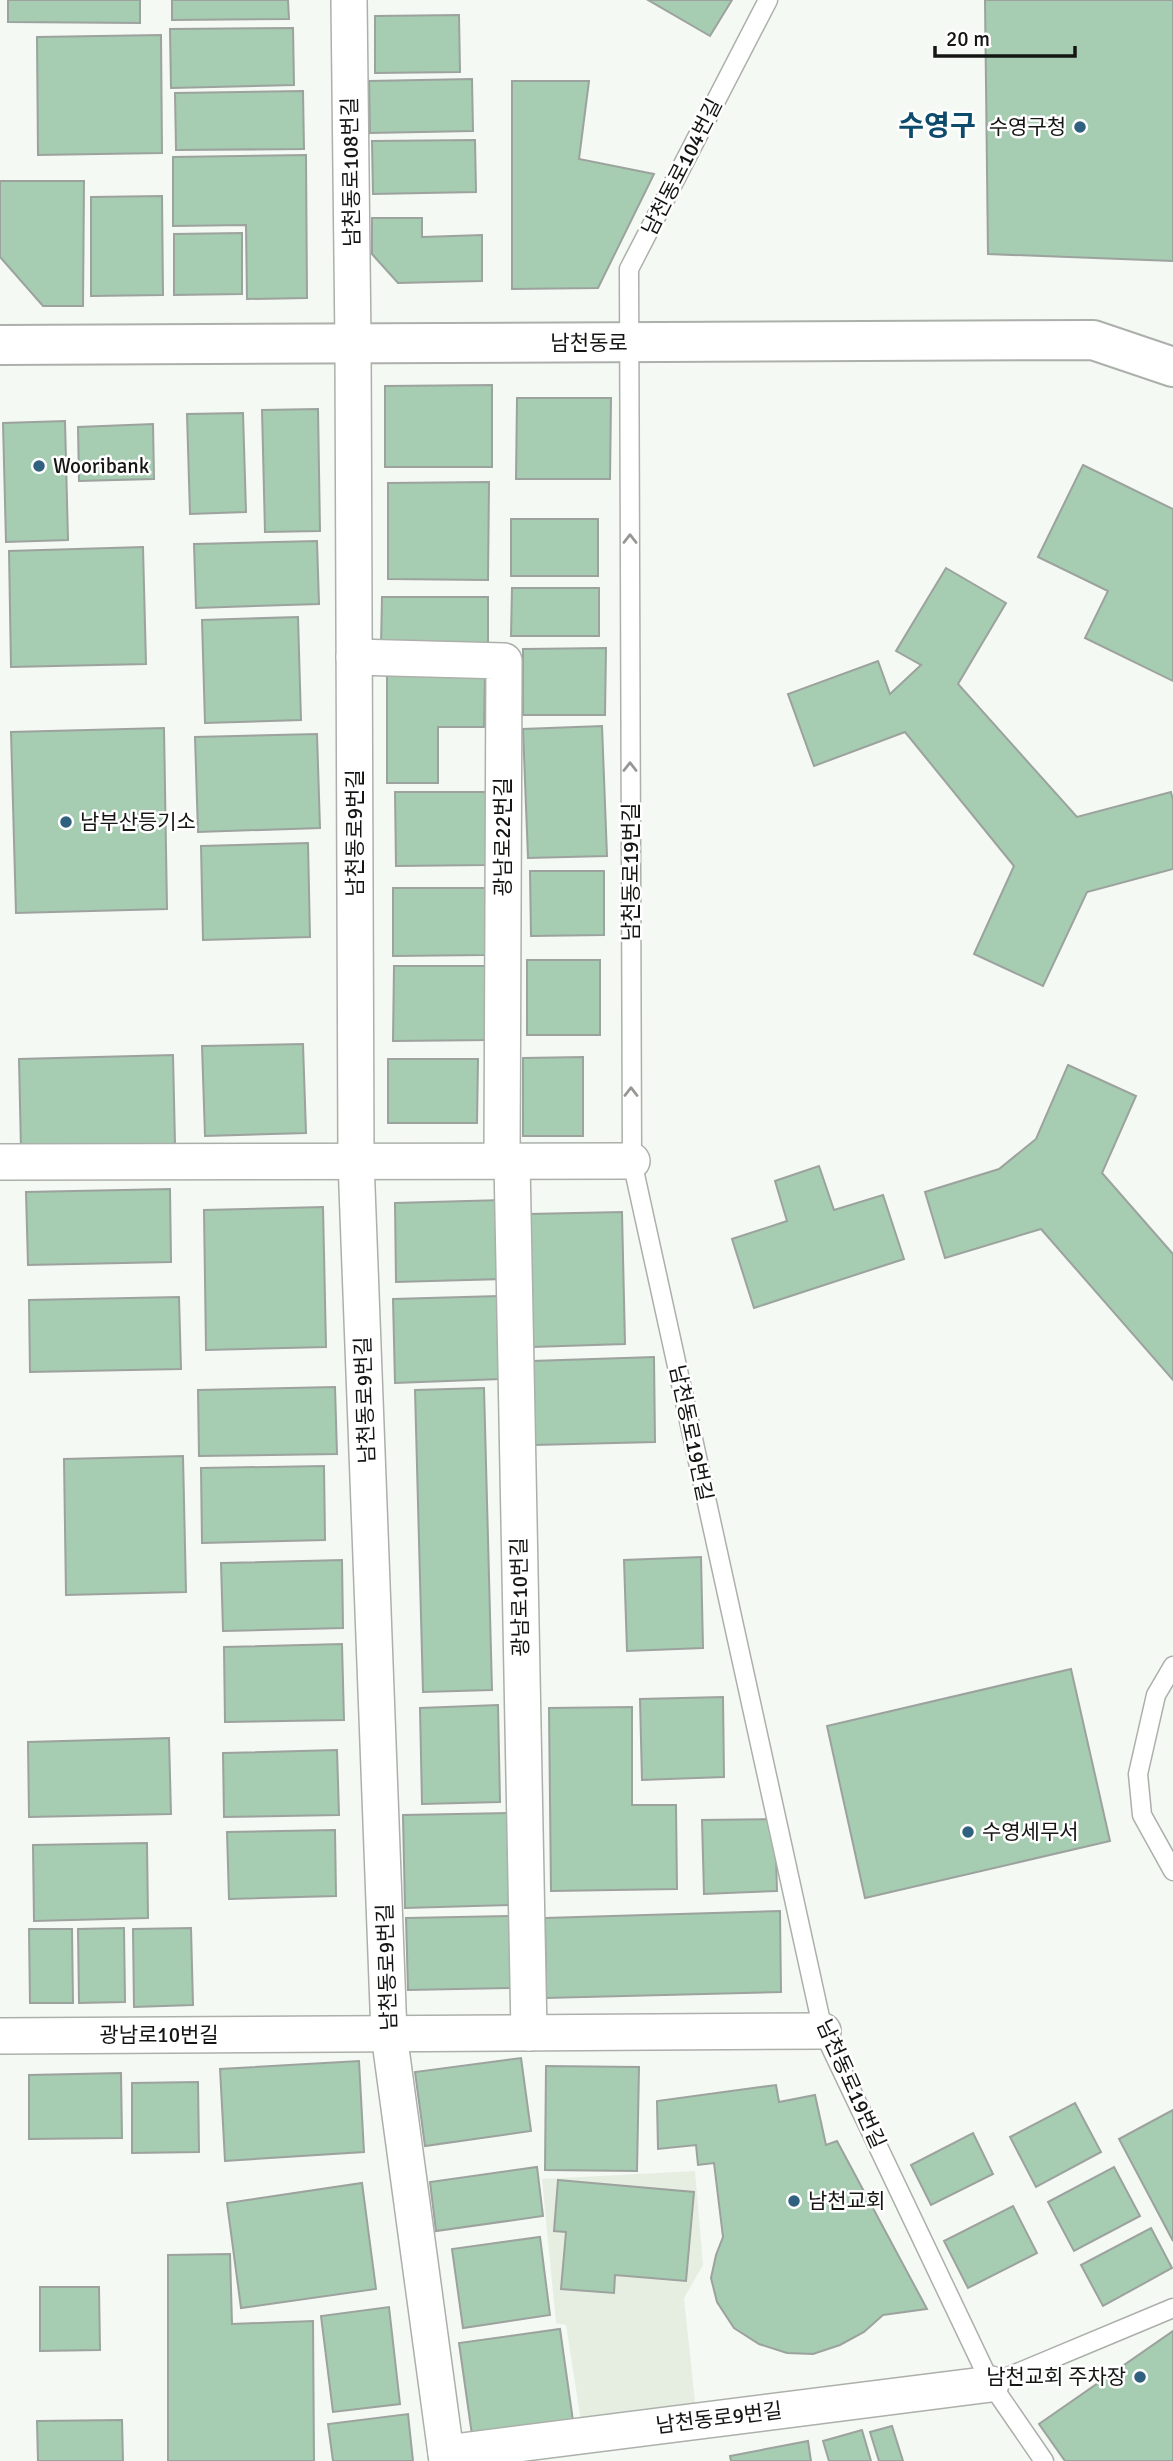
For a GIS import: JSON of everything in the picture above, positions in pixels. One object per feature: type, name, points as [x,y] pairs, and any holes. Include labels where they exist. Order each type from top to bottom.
[{"type":"street","name":"남천동로108번길","points":[[349,0],[353,344]]},
{"type":"street","name":"남천동로","points":[[0,345],[1093,340],[1173,367]]},
{"type":"street","name":"남천동로9번길","points":[[353,344],[356,1161],[389,2034],[447,2457],[991,2384]]},
{"type":"street","name":"광남로22번길","points":[[354,657],[504,661],[507,1162]]},
{"type":"street","points":[[0,1162],[632,1161]]},
{"type":"street","name":"광남로10번길","points":[[507,1162],[529,2033]]},
{"type":"street","name":"광남로10번길","points":[[0,2036],[823,2031]]},
{"type":"lane","name":"남천동로104번길","points":[[629,342],[629,270],[768,0]]},
{"type":"lane","name":"남천동로19번길","points":[[629,342],[632,1161],[823,2031],[991,2384],[1044,2461]]},
{"type":"lane","points":[[1173,1666],[1156,1695],[1138,1774],[1142,1815],[1173,1871]]},
{"type":"lane","points":[[991,2384],[1173,2308]]},
{"type":"shaded area","points":[[695,2171],[703,2265],[684,2298],[696,2411],[582,2428],[566,2325],[556,2323],[542,2179]]},
{"type":"building","points":[[8,0],[140,0],[140,23],[8,22]]},
{"type":"building","points":[[172,0],[288,0],[289,19],[172,20]]},
{"type":"building","points":[[648,0],[732,0],[710,36]]},
{"type":"building","name":"수영구청","points":[[985,0],[1173,0],[1173,261],[988,254]]},
{"type":"building","points":[[459,15],[460,72],[375,73],[375,16]]},
{"type":"building","points":[[293,28],[294,85],[171,88],[170,29]]},
{"type":"building","points":[[161,35],[162,153],[38,155],[37,37]]},
{"type":"building","points":[[472,79],[473,131],[370,133],[369,81]]},
{"type":"building","points":[[512,81],[589,81],[579,159],[654,174],[598,288],[512,289]]},
{"type":"building","points":[[303,91],[304,149],[176,150],[175,93]]},
{"type":"building","points":[[475,140],[476,192],[373,194],[372,141]]},
{"type":"building","points":[[306,155],[307,298],[247,299],[246,225],[173,226],[173,157]]},
{"type":"building","points":[[0,181],[84,181],[83,306],[43,306],[0,257]]},
{"type":"building","points":[[162,196],[163,295],[91,296],[91,197]]},
{"type":"building","points":[[372,218],[422,218],[422,237],[482,235],[482,281],[398,283],[372,254]]},
{"type":"building","points":[[242,233],[242,294],[174,295],[174,234]]},
{"type":"building","points":[[492,385],[492,467],[385,467],[385,386]]},
{"type":"building","points":[[517,398],[611,398],[610,479],[516,479]]},
{"type":"building","points":[[318,409],[320,531],[265,532],[262,410]]},
{"type":"building","points":[[243,413],[246,512],[190,514],[187,414]]},
{"type":"building","points":[[65,421],[68,540],[6,542],[3,423]]},
{"type":"building","points":[[153,424],[154,479],[79,481],[78,427]]},
{"type":"building","points":[[1083,465],[1173,509],[1173,681],[1085,638],[1108,591],[1038,557]]},
{"type":"building","points":[[489,482],[488,580],[388,579],[388,483]]},
{"type":"building","points":[[511,519],[598,519],[598,576],[511,576]]},
{"type":"building","points":[[317,541],[319,604],[196,608],[194,544]]},
{"type":"building","points":[[143,547],[146,664],[11,667],[9,551]]},
{"type":"building","points":[[946,568],[1006,603],[958,684],[1077,817],[1171,792],[1173,800],[1173,869],[1087,892],[1043,986],[974,954],[1014,866],[905,732],[814,766],[788,694],[878,661],[890,694],[921,665],[896,651]]},
{"type":"building","points":[[512,588],[599,588],[599,636],[511,636]]},
{"type":"building","points":[[382,597],[488,597],[488,646],[381,646]]},
{"type":"building","points":[[298,617],[301,720],[205,723],[202,620]]},
{"type":"building","points":[[606,648],[605,715],[523,715],[523,649]]},
{"type":"building","points":[[387,673],[485,673],[484,727],[438,727],[438,783],[387,783]]},
{"type":"building","points":[[602,726],[607,856],[528,858],[523,729]]},
{"type":"building","points":[[164,728],[167,909],[16,913],[11,732]]},
{"type":"building","points":[[317,734],[320,828],[198,832],[195,737]]},
{"type":"building","points":[[395,792],[487,792],[487,865],[396,866]]},
{"type":"building","points":[[308,843],[310,937],[203,940],[201,846]]},
{"type":"building","points":[[530,871],[604,871],[604,935],[531,936]]},
{"type":"building","points":[[393,888],[485,888],[485,955],[393,956]]},
{"type":"building","points":[[527,960],[600,960],[600,1035],[527,1035]]},
{"type":"building","points":[[394,966],[491,966],[491,1040],[393,1041]]},
{"type":"building","points":[[303,1044],[306,1133],[205,1136],[202,1046]]},
{"type":"building","points":[[173,1055],[175,1144],[21,1149],[19,1059]]},
{"type":"building","points":[[583,1057],[583,1136],[523,1136],[523,1058]]},
{"type":"building","points":[[388,1059],[478,1059],[477,1123],[388,1123]]},
{"type":"building","points":[[1068,1065],[1136,1096],[1102,1173],[1173,1254],[1173,1380],[1041,1229],[945,1258],[925,1192],[999,1169],[1036,1139]]},
{"type":"building","points":[[819,1166],[834,1210],[883,1195],[904,1259],[754,1308],[732,1239],[787,1221],[775,1181]]},
{"type":"building","points":[[170,1189],[171,1262],[28,1265],[26,1192]]},
{"type":"building","points":[[503,1200],[504,1279],[396,1282],[395,1203]]},
{"type":"building","points":[[323,1207],[326,1347],[206,1350],[204,1210]]},
{"type":"building","points":[[622,1212],[625,1344],[532,1347],[529,1214]]},
{"type":"building","points":[[499,1296],[501,1379],[395,1383],[393,1299]]},
{"type":"building","points":[[179,1297],[181,1369],[30,1372],[29,1300]]},
{"type":"building","points":[[654,1357],[655,1442],[534,1445],[532,1361]]},
{"type":"building","points":[[335,1387],[337,1454],[199,1456],[198,1390]]},
{"type":"building","points":[[484,1388],[492,1690],[423,1692],[415,1390]]},
{"type":"building","points":[[183,1456],[186,1592],[66,1595],[64,1459]]},
{"type":"building","points":[[324,1466],[325,1540],[202,1543],[201,1468]]},
{"type":"building","points":[[701,1557],[703,1648],[627,1651],[624,1560]]},
{"type":"building","points":[[342,1560],[343,1628],[223,1631],[221,1563]]},
{"type":"building","points":[[342,1644],[344,1720],[225,1722],[224,1647]]},
{"type":"building","points":[[1071,1669],[1110,1841],[865,1898],[827,1726]]},
{"type":"building","points":[[723,1697],[724,1777],[642,1780],[640,1699]]},
{"type":"building","points":[[498,1705],[500,1802],[422,1804],[420,1708]]},
{"type":"building","points":[[632,1707],[632,1805],[676,1805],[677,1889],[551,1891],[549,1708]]},
{"type":"building","points":[[169,1738],[171,1814],[29,1817],[28,1742]]},
{"type":"building","points":[[337,1750],[339,1815],[224,1817],[223,1753]]},
{"type":"building","points":[[512,1813],[514,1905],[405,1908],[403,1815]]},
{"type":"building","points":[[775,1819],[777,1891],[704,1894],[702,1820]]},
{"type":"building","points":[[335,1830],[336,1896],[229,1899],[227,1832]]},
{"type":"building","points":[[147,1843],[148,1918],[34,1921],[33,1845]]},
{"type":"building","points":[[780,1911],[781,1992],[546,1998],[545,1918]]},
{"type":"building","points":[[514,1916],[515,1988],[408,1990],[406,1918]]},
{"type":"building","points":[[124,1928],[125,2002],[79,2003],[78,1929]]},
{"type":"building","points":[[191,1928],[193,2005],[134,2007],[133,1929]]},
{"type":"building","points":[[29,1929],[72,1929],[73,2003],[30,2003]]},
{"type":"building","points":[[521,2058],[531,2131],[425,2146],[415,2072]]},
{"type":"building","points":[[359,2061],[364,2152],[225,2161],[220,2069]]},
{"type":"building","points":[[546,2066],[639,2067],[637,2171],[545,2170]]},
{"type":"building","points":[[121,2073],[122,2138],[29,2139],[29,2075]]},
{"type":"building","points":[[198,2082],[199,2152],[132,2153],[132,2083]]},
{"type":"building","name":"남천교회","points":[[776,2085],[779,2102],[815,2095],[826,2145],[837,2141],[927,2309],[883,2315],[864,2332],[840,2345],[813,2354],[787,2353],[759,2344],[734,2328],[717,2302],[711,2278],[723,2237],[714,2163],[698,2165],[696,2145],[658,2149],[657,2101]]},
{"type":"building","points":[[1075,2103],[1101,2152],[1036,2187],[1010,2137]]},
{"type":"building","points":[[1173,2110],[1173,2241],[1119,2139]]},
{"type":"building","points":[[973,2133],[993,2174],[931,2205],[911,2165]]},
{"type":"building","points":[[537,2167],[543,2216],[436,2231],[430,2182]]},
{"type":"building","points":[[1114,2167],[1140,2216],[1074,2251],[1048,2202]]},
{"type":"building","points":[[558,2180],[694,2192],[686,2281],[615,2275],[614,2293],[561,2289],[566,2232],[554,2231]]},
{"type":"building","points":[[362,2183],[376,2289],[241,2308],[227,2203]]},
{"type":"building","points":[[1013,2206],[1037,2253],[968,2288],[944,2241]]},
{"type":"building","points":[[1151,2228],[1172,2268],[1103,2306],[1081,2265]]},
{"type":"building","points":[[540,2237],[550,2315],[463,2328],[452,2249]]},
{"type":"building","points":[[230,2254],[232,2324],[313,2321],[314,2461],[168,2461],[168,2255]]},
{"type":"building","points":[[40,2287],[99,2287],[100,2350],[40,2351]]},
{"type":"building","points":[[389,2307],[400,2404],[333,2412],[321,2316]]},
{"type":"building","points":[[560,2329],[573,2421],[472,2435],[459,2343]]},
{"type":"building","name":"남천교회 주차장","points":[[1173,2331],[1173,2461],[1065,2461],[1039,2424]]},
{"type":"building","points":[[408,2414],[413,2461],[333,2461],[328,2424]]},
{"type":"building","points":[[122,2420],[123,2461],[38,2461],[37,2421]]},
{"type":"building","points":[[892,2426],[903,2461],[879,2461],[870,2432]]},
{"type":"building","points":[[862,2430],[871,2461],[829,2461],[823,2441]]},
{"type":"building","points":[[808,2441],[811,2461],[731,2461],[730,2456]]},
{"type":"place","name":"수영구청","points":[[1080,127]]},
{"type":"place","name":"Wooribank","points":[[39,466]]},
{"type":"place","name":"남부산등기소","points":[[66,822]]},
{"type":"place","name":"수영세무서","points":[[968,1832]]},
{"type":"place","name":"남천교회","points":[[794,2201]]},
{"type":"place","name":"남천교회 주차장","points":[[1140,2377]]},
{"type":"district","name":"수영구","points":[[937,125]]}]
